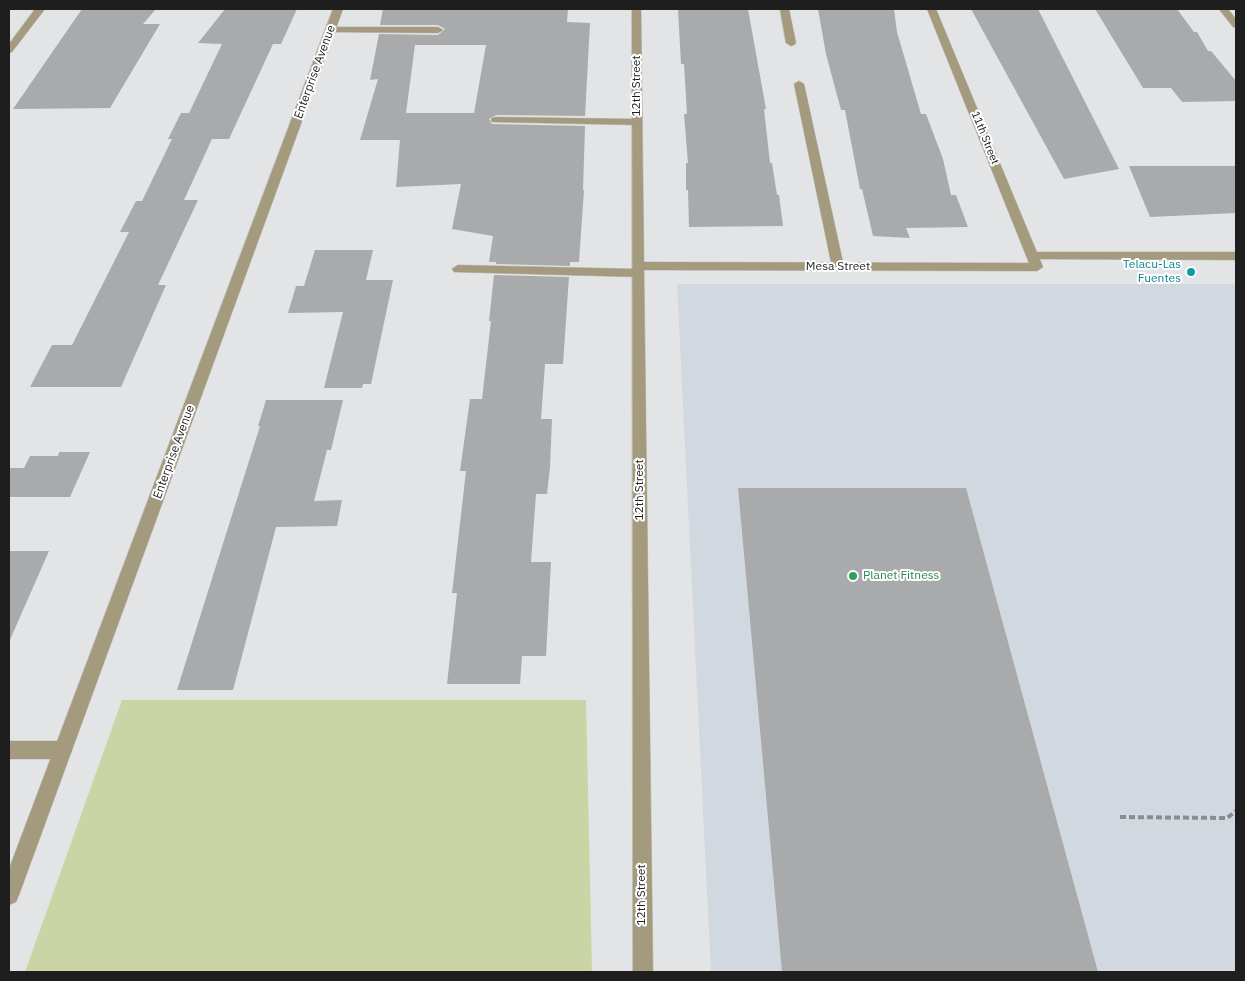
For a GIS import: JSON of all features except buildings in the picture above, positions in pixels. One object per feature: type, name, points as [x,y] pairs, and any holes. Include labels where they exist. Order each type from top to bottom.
[{"type":"street","points":[[9,50],[40,9]]},
{"type":"street","name":"Enterprise Avenue","points":[[9,895],[338,9]]},
{"type":"street","name":"12th Street","points":[[636,9],[643,972]]},
{"type":"street","points":[[784,9],[791,44]]},
{"type":"street","name":"11th Street","points":[[932,9],[1035,262]]},
{"type":"street","points":[[1224,9],[1236,25]]},
{"type":"street","points":[[331,30],[438,30]]},
{"type":"street","points":[[799,84],[838,267]]},
{"type":"street","points":[[496,120],[637,122]]},
{"type":"street","name":"Mesa Street","points":[[458,269],[638,270],[838,267],[1236,256]]},
{"type":"street","points":[[9,750],[63,750]]},
{"type":"path","points":[[1120,817],[1227,818],[1236,811]]},
{"type":"shaded area","points":[[677,284],[1236,284],[1236,972],[711,972]]},
{"type":"green space","points":[[122,700],[586,700],[592,972],[25,972]]},
{"type":"place","name":"Telacu-Las Fuentes","points":[[1191,272]]},
{"type":"place","name":"Planet Fitness","points":[[853,576]]}]
